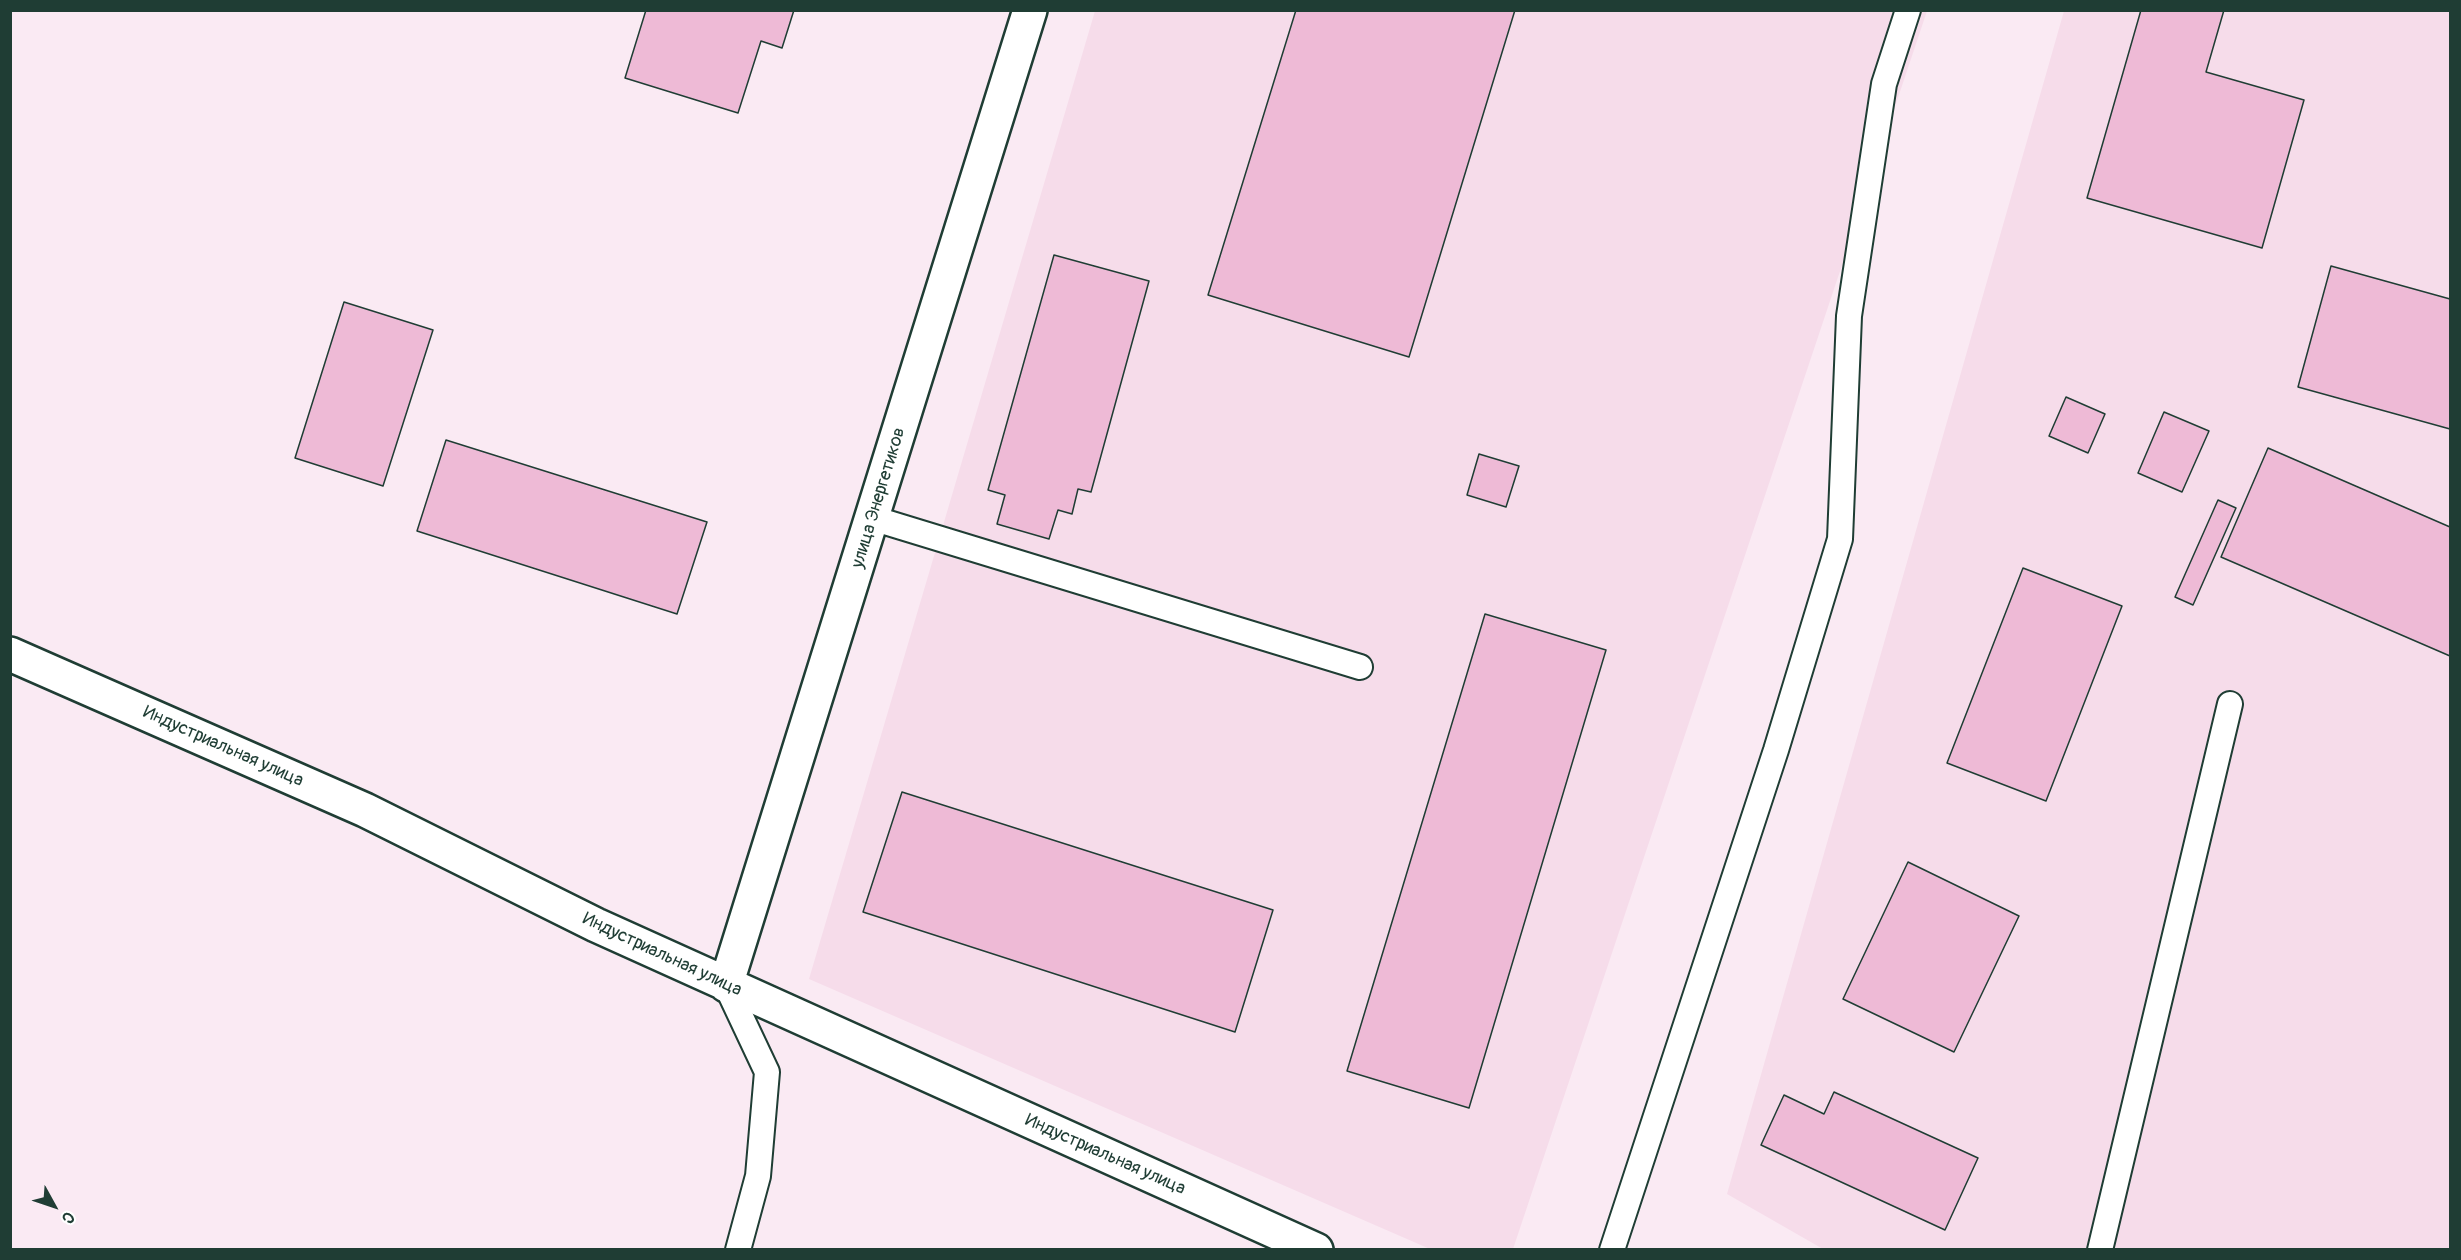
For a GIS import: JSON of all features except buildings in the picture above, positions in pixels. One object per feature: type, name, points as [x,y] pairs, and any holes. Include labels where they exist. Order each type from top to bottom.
[{"type":"street","name":"улица Энергетиков","points":[[726,985],[1030,10]]},
{"type":"street","name":"Индустриальная улица","points":[[10,654],[365,810],[596,925],[1316,1250]]},
{"type":"lane","points":[[1612,1250],[1776,750],[1839,539],[1850,316],[1884,84],[1908,10]]},
{"type":"lane","points":[[872,518],[1360,667]]},
{"type":"lane","points":[[2100,1250],[2230,704]]},
{"type":"lane","points":[[726,985],[767,1072],[758,1176],[738,1250]]},
{"type":"shaded area","points":[[1095,11],[1927,11],[1513,1249],[1430,1249],[809,979]]},
{"type":"shaded area","points":[[2064,11],[2450,11],[2450,1249],[1823,1249],[1727,1194]]}]
